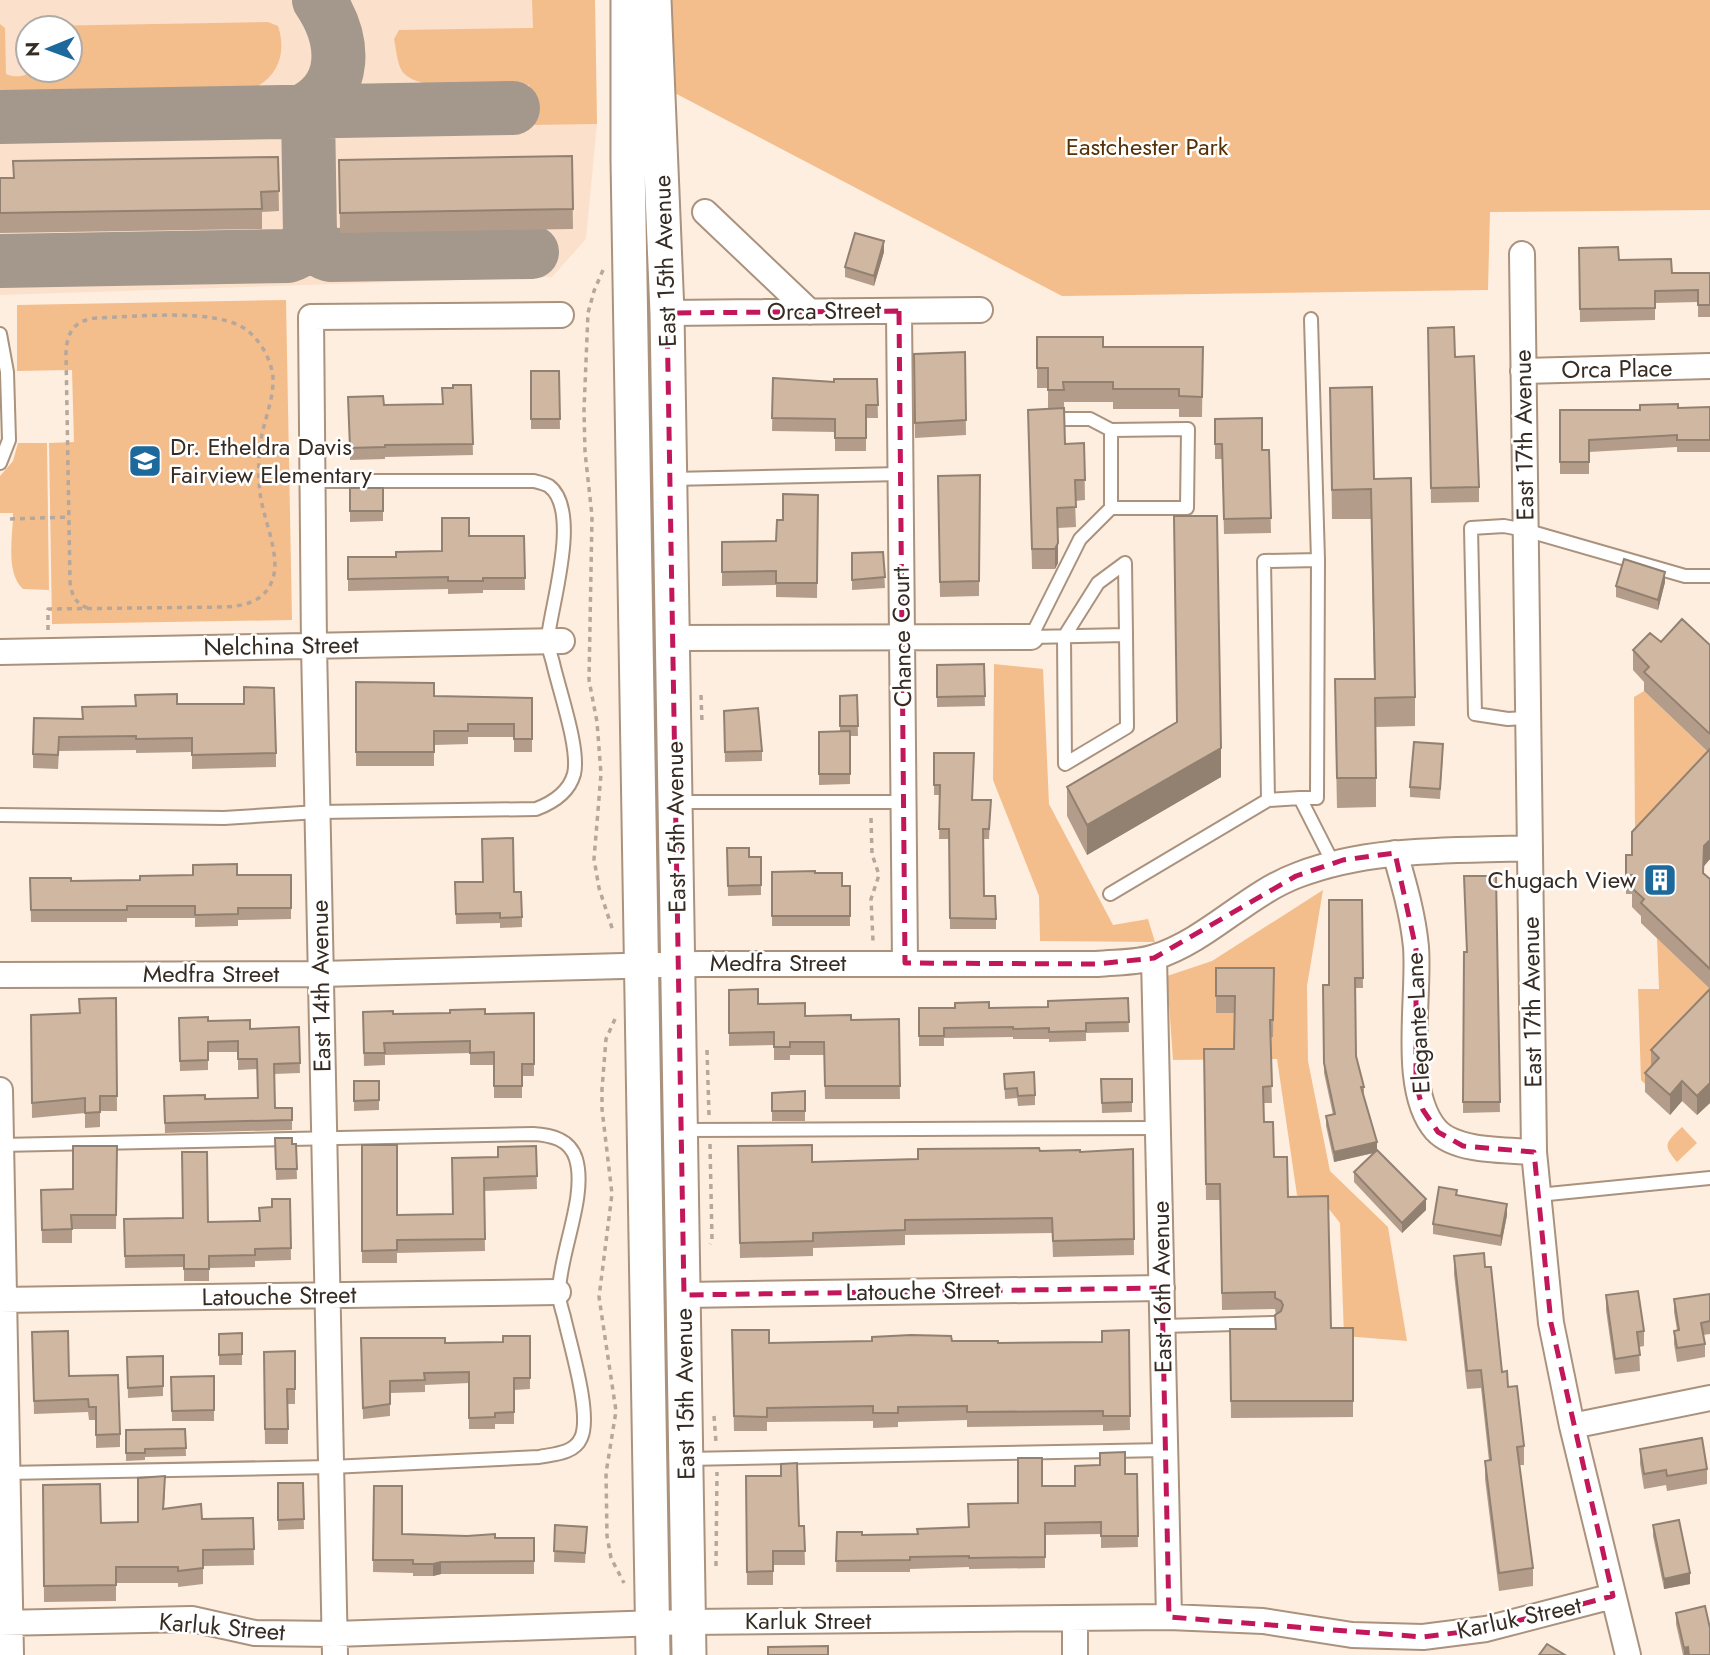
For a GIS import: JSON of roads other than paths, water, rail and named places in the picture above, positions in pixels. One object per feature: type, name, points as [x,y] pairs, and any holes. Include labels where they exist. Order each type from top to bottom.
[{"type":"main road","name":"East 15th Avenue","points":[[628,0],[628,159],[652,1639]]},
{"type":"main road","name":"East 15th Avenue","points":[[654,0],[667,313],[674,639],[689,1655]]},
{"type":"street","points":[[705,212],[810,312]]},
{"type":"street","name":"East 17th Avenue","points":[[1522,254],[1534,1152],[1551,1323],[1572,1426],[1628,1655]]},
{"type":"street","name":"Chance Court","points":[[899,310],[905,963]]},
{"type":"street","name":"Orca Street","points":[[667,313],[980,310]]},
{"type":"street","name":"East 14th Avenue","points":[[335,1645],[314,646],[311,317],[561,314]]},
{"type":"street","name":"Orca Place","points":[[1523,371],[1710,366]]},
{"type":"street","points":[[674,639],[1031,637]]},
{"type":"street","name":"Nelchina Street","points":[[0,652],[555,641]]},
{"type":"street","name":"Medfra Street","points":[[0,975],[321,974],[678,964],[1097,964],[1154,957],[1190,940],[1265,892],[1296,876],[1343,860],[1395,853],[1530,848]]},
{"type":"street","name":"Elegante Lane","points":[[1395,853],[1410,908],[1416,949],[1416,1084],[1423,1110],[1438,1132],[1463,1146],[1534,1152]]},
{"type":"street","name":"East 16th Avenue","points":[[1154,957],[1169,1617]]},
{"type":"street","points":[[0,1090],[5,1623],[11,1655]]},
{"type":"street","name":"Latouche Street","points":[[684,1295],[1161,1288]]},
{"type":"street","name":"Latouche Street","points":[[3,1300],[558,1292]]},
{"type":"street","points":[[1572,1426],[1710,1398]]},
{"type":"street","name":"Karluk Street","points":[[5,1623],[192,1619],[255,1633],[335,1645],[652,1639],[688,1622],[1169,1617],[1263,1621],[1352,1635],[1423,1637],[1486,1629],[1613,1596]]},
{"type":"street","points":[[1075,1619],[1075,1655]]},
{"type":"lane","points":[[1110,894],[1268,800],[1317,798],[1318,560],[1311,319]]},
{"type":"lane","points":[[0,334],[8,372],[9,440],[0,463]]},
{"type":"lane","points":[[1045,419],[1090,419],[1111,430],[1188,429],[1188,508],[1111,508],[1080,539],[1031,637],[1126,635]]},
{"type":"lane","points":[[1111,430],[1111,508]]},
{"type":"lane","points":[[670,480],[901,474]]},
{"type":"lane","points":[[0,815],[223,818],[318,812],[536,809],[548,805],[563,793],[574,774],[574,748],[555,641],[565,517],[549,486],[534,481],[314,481]]},
{"type":"lane","points":[[1528,718],[1508,719],[1475,714],[1471,528],[1504,526],[1525,530],[1685,576],[1710,576]]},
{"type":"lane","points":[[1268,800],[1265,561],[1318,560]]},
{"type":"lane","points":[[1125,563],[1126,635],[1126,727],[1065,764],[1064,637],[1098,583],[1125,563]]},
{"type":"lane","points":[[1300,798],[1333,863]]},
{"type":"lane","points":[[676,802],[904,802]]},
{"type":"lane","points":[[681,1130],[1158,1128]]},
{"type":"lane","points":[[1,1145],[533,1134],[550,1135],[565,1141],[576,1156],[578,1170],[576,1196],[558,1292],[583,1404],[584,1429],[580,1440],[571,1450],[539,1457],[331,1467],[4,1474]]},
{"type":"lane","points":[[1538,1195],[1710,1178]]},
{"type":"lane","points":[[1163,1326],[1274,1323]]},
{"type":"lane","points":[[686,1459],[1165,1450]]},
{"type":"place","name":"Dr. Etheldra Davis Fairview Elementary","points":[[145,461]]},
{"type":"place","name":"Chugach View","points":[[1660,880]]},
{"type":"park label","name":"Eastchester Park","points":[[1147,147]]}]
